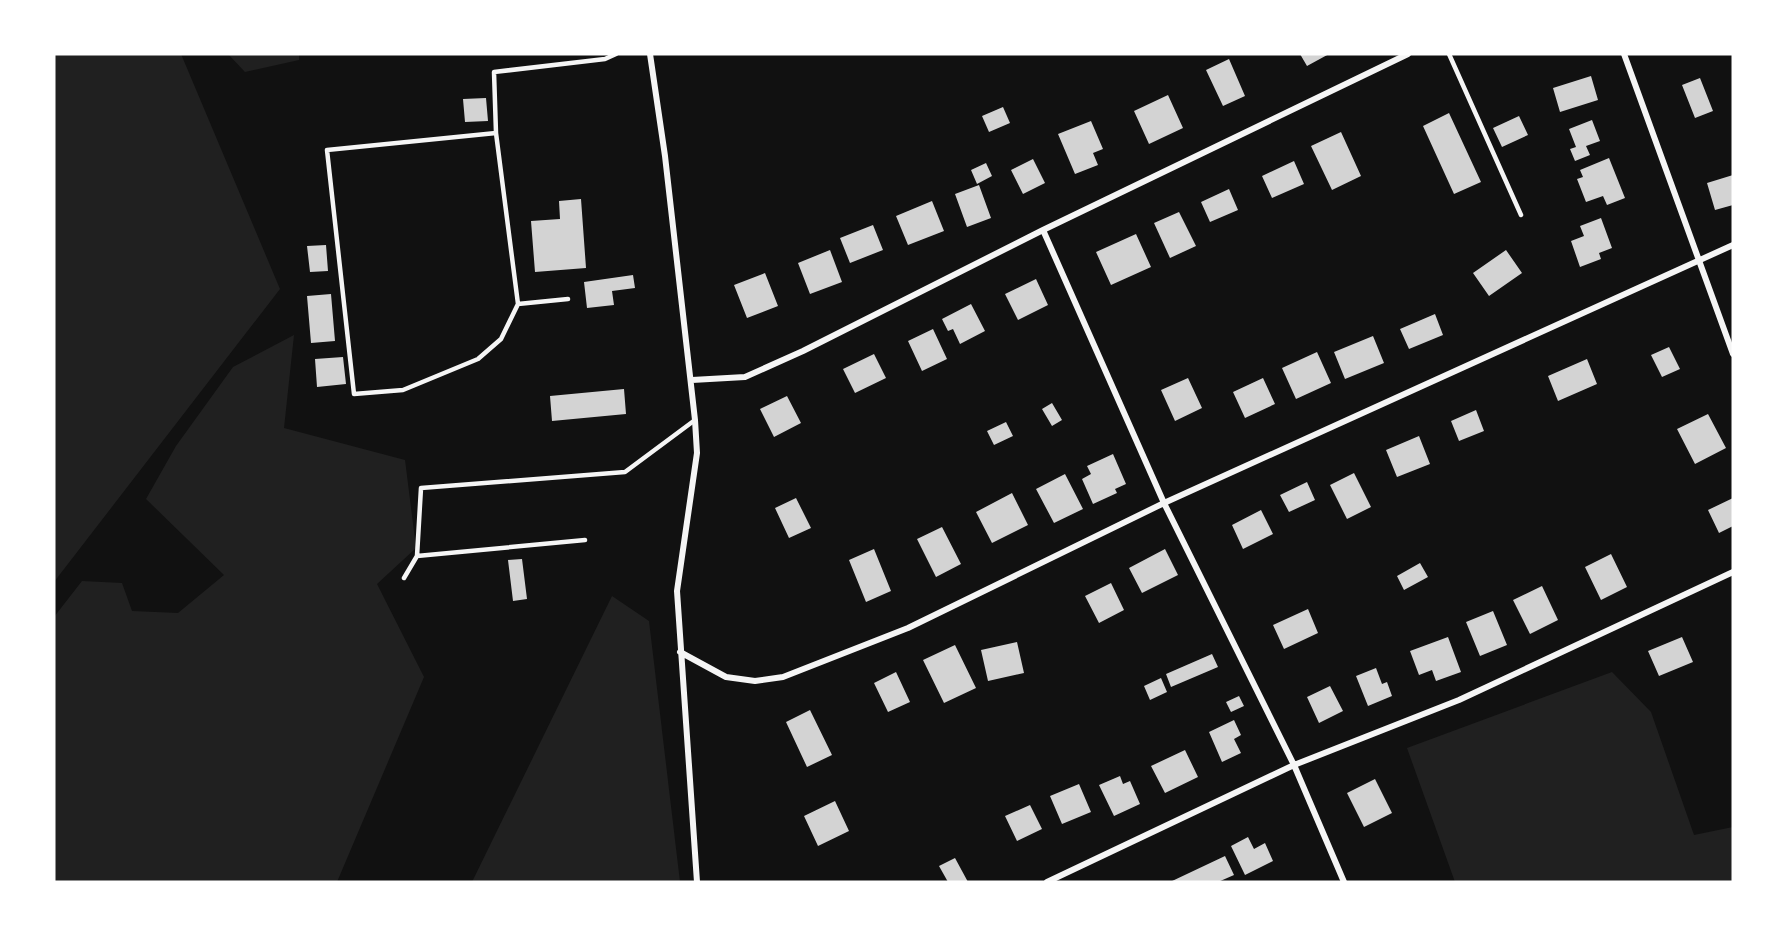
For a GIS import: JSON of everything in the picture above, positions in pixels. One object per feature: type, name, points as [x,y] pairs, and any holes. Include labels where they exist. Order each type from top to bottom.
[{"type":"street","points":[[650,54],[696,420],[697,453],[677,591],[698,882]]},
{"type":"street","points":[[692,380],[745,377],[803,351],[1043,230],[1408,54]]},
{"type":"street","points":[[1624,54],[1733,354]]},
{"type":"street","points":[[1043,230],[1164,503],[1294,765],[1344,882]]},
{"type":"street","points":[[680,652],[726,677],[754,681],[783,677],[908,628],[1164,503],[1733,245]]},
{"type":"street","points":[[1047,882],[1294,765],[1459,700],[1733,572]]},
{"type":"lane","points":[[496,133],[327,150],[354,394],[403,390],[478,359],[501,339],[518,304],[496,133],[494,72],[605,59],[616,54]]},
{"type":"lane","points":[[1449,54],[1521,215]]},
{"type":"lane","points":[[518,304],[568,299]]},
{"type":"lane","points":[[404,578],[417,556],[421,488],[626,472],[696,420]]},
{"type":"lane","points":[[417,556],[585,540]]},
{"type":"shaded area","points":[[54,54],[181,54],[280,289],[54,582]]},
{"type":"shaded area","points":[[228,54],[299,54],[299,60],[245,72]]},
{"type":"shaded area","points":[[294,335],[284,428],[405,460],[416,548],[377,584],[424,677],[337,882],[54,882],[54,617],[82,581],[122,583],[132,611],[178,613],[224,575],[146,499],[176,446],[233,367]]},
{"type":"shaded area","points":[[612,596],[649,621],[680,882],[472,882]]},
{"type":"shaded area","points":[[1612,672],[1651,712],[1694,835],[1733,827],[1733,882],[1455,882],[1407,748]]},
{"type":"building","points":[[1300,54],[1329,54],[1307,66]]},
{"type":"building","points":[[1229,59],[1245,96],[1223,106],[1206,70]]},
{"type":"building","points":[[1591,76],[1598,100],[1560,112],[1553,88]]},
{"type":"building","points":[[1700,78],[1713,111],[1695,118],[1682,85]]},
{"type":"building","points":[[1168,95],[1183,128],[1149,144],[1134,111]]},
{"type":"building","points":[[486,98],[488,121],[465,122],[463,99]]},
{"type":"building","points":[[1003,107],[1010,123],[989,132],[982,116]]},
{"type":"building","points":[[1449,113],[1481,182],[1454,194],[1423,126]]},
{"type":"building","points":[[1519,116],[1528,135],[1502,147],[1493,128]]},
{"type":"building","points":[[1592,120],[1600,141],[1586,146],[1590,155],[1575,161],[1570,149],[1576,147],[1569,129]]},
{"type":"building","points":[[1091,121],[1103,149],[1093,153],[1098,165],[1075,174],[1058,134]]},
{"type":"building","points":[[1341,132],[1361,176],[1332,190],[1311,146]]},
{"type":"building","points":[[1609,158],[1625,198],[1607,205],[1603,196],[1586,202],[1577,179],[1583,177],[1580,170]]},
{"type":"building","points":[[1033,159],[1045,183],[1023,194],[1011,170]]},
{"type":"building","points":[[1294,161],[1304,184],[1272,198],[1262,176]]},
{"type":"building","points":[[986,163],[992,176],[977,184],[971,170]]},
{"type":"building","points":[[1733,175],[1733,205],[1715,210],[1707,183]]},
{"type":"building","points":[[979,185],[991,218],[967,227],[955,194]]},
{"type":"building","points":[[1229,189],[1238,210],[1210,222],[1201,202]]},
{"type":"building","points":[[581,199],[586,268],[535,272],[531,221],[560,219],[559,201]]},
{"type":"building","points":[[932,201],[944,231],[908,245],[896,216]]},
{"type":"building","points":[[1179,212],[1196,246],[1170,258],[1154,223]]},
{"type":"building","points":[[1601,218],[1612,248],[1599,253],[1601,259],[1580,267],[1571,241],[1584,236],[1580,226]]},
{"type":"building","points":[[873,225],[883,250],[850,263],[840,238]]},
{"type":"building","points":[[1136,234],[1151,267],[1111,285],[1096,252]]},
{"type":"building","points":[[326,245],[328,271],[310,272],[307,246]]},
{"type":"building","points":[[830,250],[842,282],[810,294],[798,263]]},
{"type":"building","points":[[1506,250],[1522,273],[1489,296],[1473,273]]},
{"type":"building","points":[[765,273],[778,306],[747,318],[734,285]]},
{"type":"building","points":[[633,275],[635,288],[612,291],[614,305],[587,308],[584,282]]},
{"type":"building","points":[[1036,279],[1048,305],[1018,320],[1005,294]]},
{"type":"building","points":[[331,294],[335,341],[311,343],[307,296]]},
{"type":"building","points":[[971,304],[985,331],[960,344],[953,329],[948,331],[942,319]]},
{"type":"building","points":[[1435,314],[1443,335],[1409,349],[1400,329]]},
{"type":"building","points":[[933,329],[947,359],[922,371],[908,341]]},
{"type":"building","points":[[1373,336],[1384,363],[1345,379],[1334,352]]},
{"type":"building","points":[[1669,347],[1680,369],[1662,377],[1651,355]]},
{"type":"building","points":[[1317,352],[1331,383],[1296,399],[1282,368]]},
{"type":"building","points":[[874,354],[886,378],[855,393],[843,369]]},
{"type":"building","points":[[343,357],[346,384],[317,387],[315,359]]},
{"type":"building","points":[[1587,359],[1597,384],[1558,401],[1548,376]]},
{"type":"building","points":[[1188,378],[1202,408],[1175,421],[1161,390]]},
{"type":"building","points":[[1263,378],[1275,404],[1245,418],[1233,392]]},
{"type":"building","points":[[624,389],[626,414],[552,421],[550,396]]},
{"type":"building","points":[[787,396],[801,423],[774,437],[760,409]]},
{"type":"building","points":[[1052,403],[1062,420],[1052,426],[1042,409]]},
{"type":"building","points":[[1476,410],[1484,431],[1459,441],[1451,421]]},
{"type":"building","points":[[1708,414],[1726,448],[1695,464],[1677,429]]},
{"type":"building","points":[[1006,422],[1013,436],[994,445],[987,431]]},
{"type":"building","points":[[1419,436],[1430,464],[1397,477],[1386,450]]},
{"type":"building","points":[[1113,454],[1126,484],[1115,489],[1117,493],[1093,504],[1082,479],[1091,474],[1087,466]]},
{"type":"building","points":[[1354,473],[1371,507],[1347,519],[1330,485]]},
{"type":"building","points":[[1065,474],[1083,509],[1054,523],[1036,489]]},
{"type":"building","points":[[1307,482],[1315,500],[1289,512],[1280,495]]},
{"type":"building","points":[[1012,493],[1028,525],[992,543],[976,512]]},
{"type":"building","points":[[796,498],[811,528],[789,538],[775,508]]},
{"type":"building","points":[[1733,498],[1733,526],[1719,533],[1708,510]]},
{"type":"building","points":[[1261,510],[1273,534],[1243,549],[1232,525]]},
{"type":"building","points":[[942,527],[961,564],[936,577],[917,539]]},
{"type":"building","points":[[874,549],[891,591],[866,602],[849,560]]},
{"type":"building","points":[[1165,549],[1178,575],[1142,593],[1129,568]]},
{"type":"building","points":[[1611,554],[1627,587],[1601,600],[1585,567]]},
{"type":"building","points":[[522,559],[527,599],[513,601],[508,560]]},
{"type":"building","points":[[1420,563],[1428,577],[1404,590],[1397,576]]},
{"type":"building","points":[[1111,583],[1124,610],[1099,623],[1085,596]]},
{"type":"building","points":[[1542,586],[1558,620],[1530,634],[1513,600]]},
{"type":"building","points":[[1308,609],[1318,633],[1284,649],[1273,625]]},
{"type":"building","points":[[1493,611],[1507,645],[1480,656],[1466,622]]},
{"type":"building","points":[[1448,637],[1461,672],[1436,681],[1432,670],[1419,675],[1410,651]]},
{"type":"building","points":[[1682,637],[1693,662],[1659,676],[1648,651]]},
{"type":"building","points":[[1017,642],[1024,673],[988,681],[981,650]]},
{"type":"building","points":[[955,645],[976,688],[944,703],[923,660]]},
{"type":"building","points":[[1212,654],[1218,667],[1171,687],[1166,674]]},
{"type":"building","points":[[1376,668],[1382,684],[1387,682],[1392,696],[1368,706],[1356,676]]},
{"type":"building","points":[[896,672],[910,702],[888,712],[874,683]]},
{"type":"building","points":[[1161,678],[1167,692],[1150,700],[1144,686]]},
{"type":"building","points":[[1330,686],[1343,711],[1319,723],[1307,697]]},
{"type":"building","points":[[1239,696],[1244,706],[1231,712],[1226,702]]},
{"type":"building","points":[[810,710],[832,755],[807,767],[786,722]]},
{"type":"building","points":[[1234,720],[1241,735],[1234,739],[1241,753],[1222,762],[1209,732]]},
{"type":"building","points":[[1185,750],[1198,777],[1165,793],[1151,766]]},
{"type":"building","points":[[1120,776],[1123,784],[1130,781],[1140,804],[1114,816],[1099,785]]},
{"type":"building","points":[[1375,779],[1392,813],[1364,827],[1347,793]]},
{"type":"building","points":[[1079,784],[1091,812],[1062,824],[1050,796]]},
{"type":"building","points":[[835,801],[849,831],[818,846],[804,816]]},
{"type":"building","points":[[1030,805],[1042,829],[1017,841],[1005,816]]},
{"type":"building","points":[[1248,837],[1254,849],[1265,843],[1273,861],[1245,875],[1231,846]]},
{"type":"building","points":[[1225,856],[1234,875],[1218,882],[1170,882]]},
{"type":"building","points":[[955,858],[968,882],[948,882],[939,866]]}]
